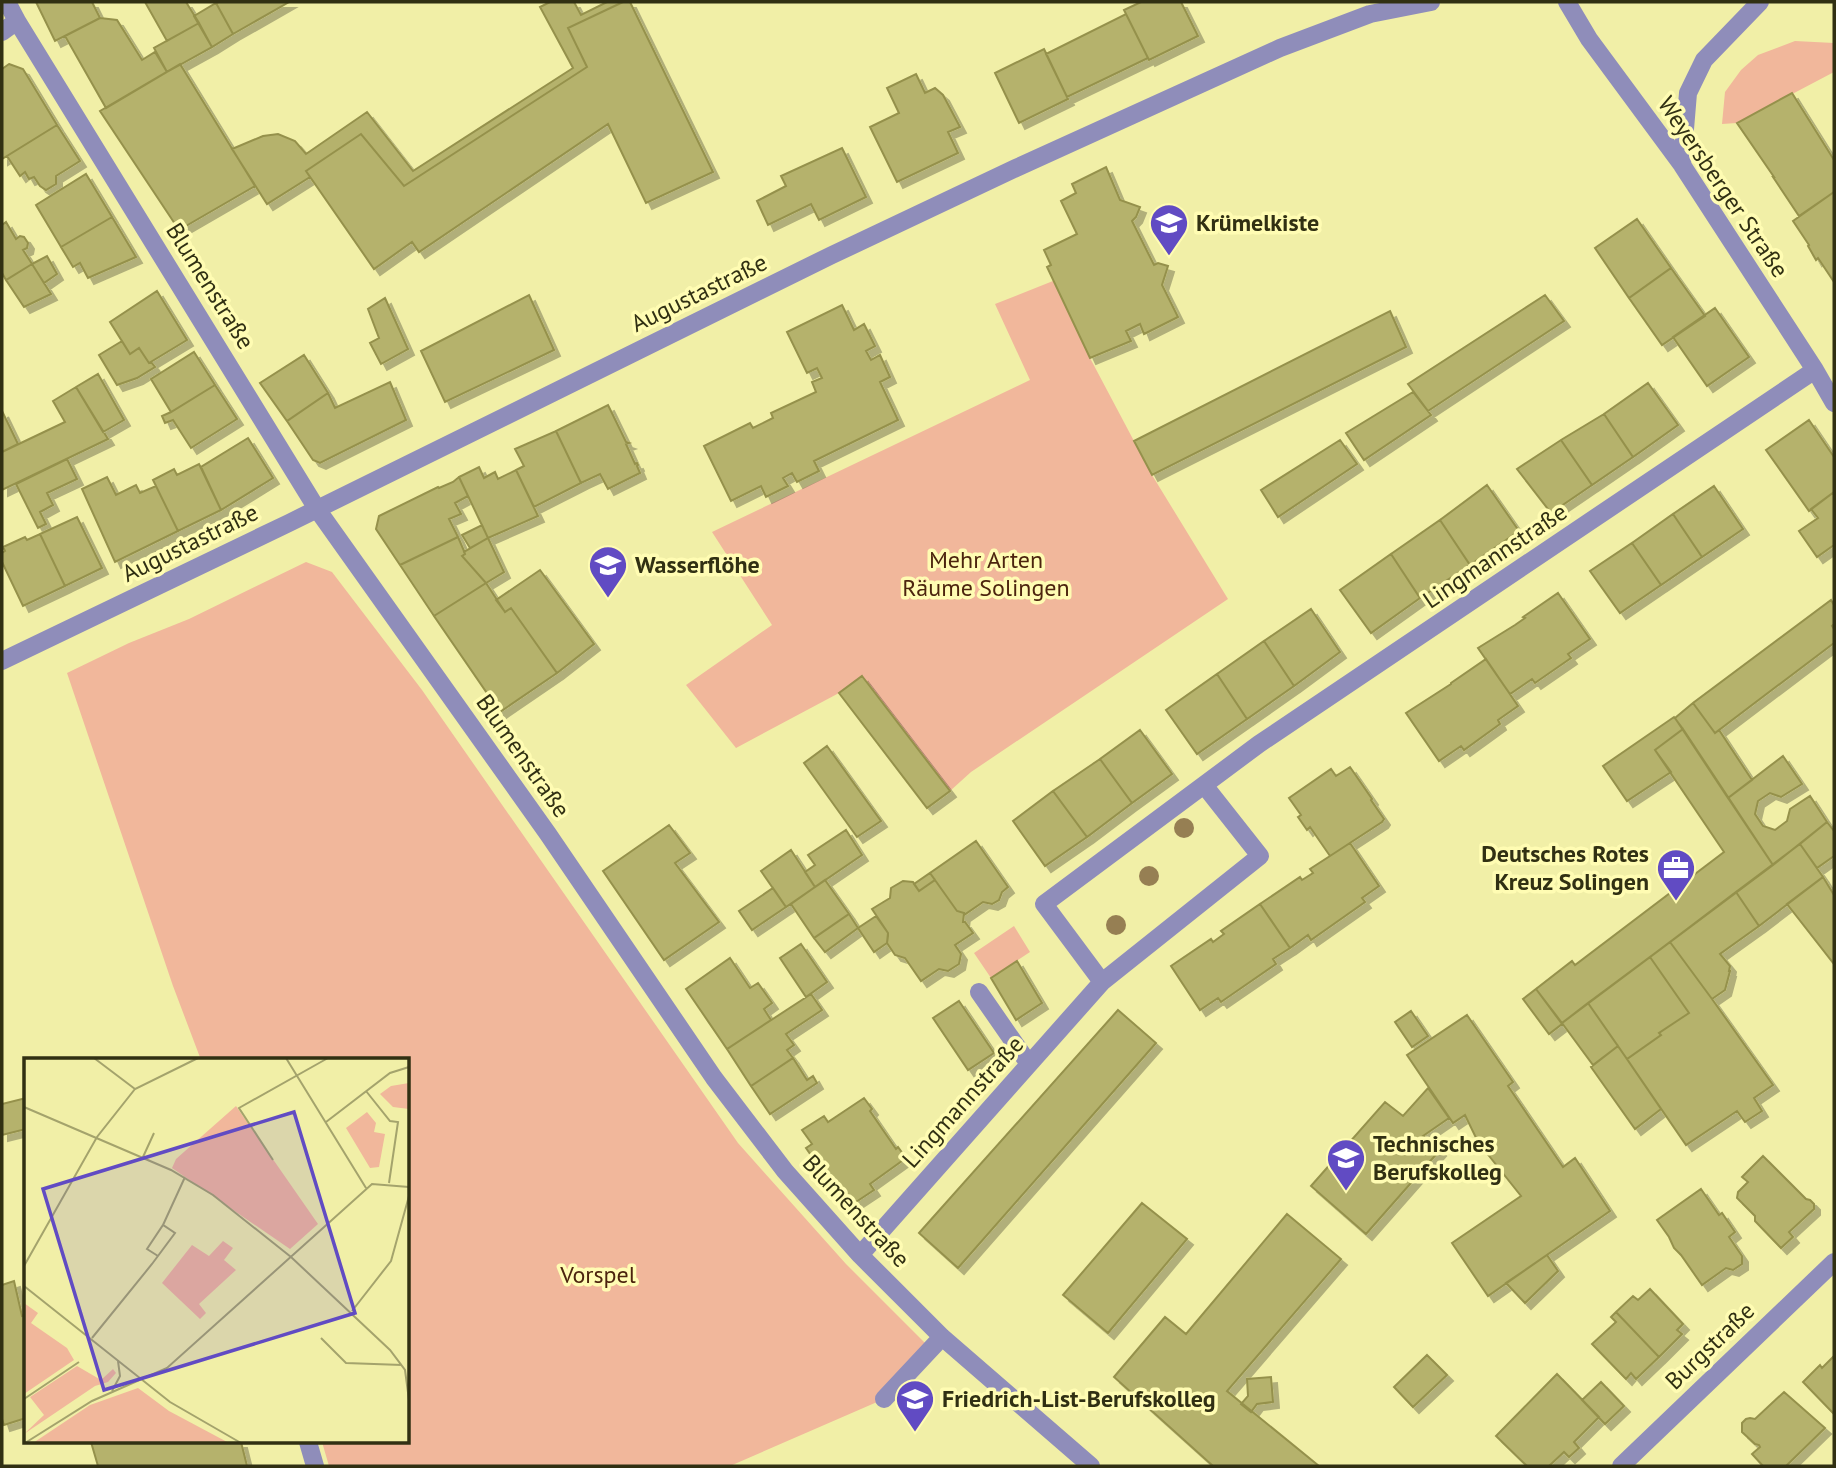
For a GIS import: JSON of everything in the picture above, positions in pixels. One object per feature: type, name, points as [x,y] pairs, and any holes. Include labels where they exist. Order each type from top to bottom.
[{"type":"street","name":"Blumenstraße","points":[[7,2],[317,509],[548,834],[714,1078],[785,1171],[860,1255],[942,1337],[1091,1466]]},
{"type":"street","name":"Augustastraße","points":[[2,661],[832,255],[1028,163],[1280,48],[1370,14],[1431,2]]},
{"type":"street","name":"Weyersberger Straße","points":[[1567,2],[1589,39],[1682,165],[1834,403]]},
{"type":"street","points":[[1682,165],[1688,93],[1698,71],[1704,60],[1760,2]]},
{"type":"street","points":[[2,32],[17,21]]},
{"type":"street","name":"Lingmannstraße","points":[[1102,982],[1044,904],[1269,737],[1815,370]]},
{"type":"street","name":"Lingmannstraße","points":[[860,1255],[1102,982],[1260,856],[1204,785]]},
{"type":"street","points":[[979,992],[1029,1065]]},
{"type":"street","name":"Burgstraße","points":[[1621,1466],[1834,1262]]},
{"type":"street","points":[[884,1399],[942,1337]]},
{"type":"street","points":[[309,1444],[315,1466]]},
{"type":"green space","points":[[1795,41],[1834,43],[1834,72],[1737,123],[1722,124],[1725,92],[1741,70],[1758,55]]},
{"type":"green space","name":"Mehr Arten Räume Solingen","points":[[1053,281],[1152,475],[1228,599],[971,772],[950,791],[862,676],[839,693],[736,748],[686,685],[772,625],[712,532],[1030,380],[995,304]]},
{"type":"green space","name":"Vorspel","points":[[306,562],[332,572],[422,690],[738,1143],[846,1264],[930,1348],[884,1399],[730,1466],[329,1466],[323,1444],[410,1444],[410,1058],[200,1058],[173,986],[67,673],[129,643],[189,619]]},
{"type":"green space","points":[[1014,926],[1030,952],[991,978],[974,953]]},
{"type":"building","points":[[36,2],[92,2],[100,18],[55,41]]},
{"type":"building","points":[[145,2],[186,2],[199,23],[167,41]]},
{"type":"building","points":[[289,2],[233,34],[216,3]]},
{"type":"building","points":[[550,2],[574,2],[581,15],[607,2],[623,2],[568,28],[587,67],[404,186],[361,134],[306,171],[310,177],[267,204],[232,149],[263,136],[278,134],[295,141],[306,154],[367,112],[413,171],[573,68],[540,7]]},
{"type":"building","points":[[623,2],[630,2],[713,172],[646,203],[608,124],[419,252],[412,242],[374,269],[306,171],[361,134],[404,186],[587,67],[568,28]]},
{"type":"building","points":[[1141,2],[1181,2],[1198,36],[1149,60],[1124,10]]},
{"type":"building","points":[[216,3],[233,34],[212,47],[194,16]]},
{"type":"building","points":[[1126,14],[1148,58],[1067,97],[1046,54]]},
{"type":"building","points":[[100,18],[117,20],[142,60],[155,52],[167,72],[106,108],[65,36]]},
{"type":"building","points":[[199,23],[212,47],[167,72],[154,48]]},
{"type":"building","points":[[1044,49],[1068,99],[1019,123],[995,73]]},
{"type":"building","points":[[9,64],[23,69],[57,125],[2,159],[2,69]]},
{"type":"building","points":[[180,64],[255,186],[179,230],[100,111]]},
{"type":"building","points":[[916,74],[925,93],[935,88],[943,95],[960,127],[948,132],[958,153],[897,182],[870,127],[899,113],[887,88]]},
{"type":"building","points":[[1792,93],[1834,160],[1834,192],[1799,216],[1737,123]]},
{"type":"building","points":[[57,125],[80,161],[56,176],[56,184],[46,190],[34,177],[29,179],[25,172],[20,176],[7,156]]},
{"type":"building","points":[[842,148],[866,197],[819,220],[811,204],[768,225],[757,201],[786,186],[781,176]]},
{"type":"building","points":[[1106,167],[1120,200],[1140,207],[1132,221],[1154,265],[1158,263],[1168,266],[1162,285],[1178,317],[1144,334],[1140,324],[1126,331],[1131,341],[1090,358],[1047,267],[1051,265],[1044,250],[1077,234],[1061,201],[1076,193],[1072,184]]},
{"type":"building","points":[[86,174],[112,217],[61,247],[36,205]]},
{"type":"building","points":[[1834,192],[1834,282],[1818,258],[1816,260],[1793,221]]},
{"type":"building","points":[[112,217],[136,257],[88,278],[80,263],[73,267],[61,247]]},
{"type":"building","points":[[1637,219],[1671,268],[1629,298],[1595,248]]},
{"type":"building","points":[[6,222],[16,239],[24,237],[28,243],[23,250],[32,264],[6,280],[2,273],[2,225]]},
{"type":"building","points":[[47,256],[57,274],[44,283],[32,264]]},
{"type":"building","points":[[32,264],[51,294],[24,307],[6,280]]},
{"type":"building","points":[[1671,268],[1705,316],[1662,345],[1629,298]]},
{"type":"building","points":[[157,291],[187,340],[149,363],[139,348],[130,354],[110,322]]},
{"type":"building","points":[[529,295],[554,350],[445,402],[421,351]]},
{"type":"building","points":[[1545,295],[1564,321],[1428,411],[1408,384]]},
{"type":"building","points":[[385,298],[408,349],[381,364],[370,343],[379,338],[368,309]]},
{"type":"building","points":[[842,305],[854,330],[864,324],[875,346],[866,351],[871,360],[880,355],[890,377],[880,382],[898,420],[814,461],[819,471],[797,482],[792,473],[783,478],[788,486],[766,497],[761,486],[731,501],[704,446],[750,423],[753,428],[773,418],[771,413],[816,392],[812,382],[822,378],[817,368],[807,373],[787,332]]},
{"type":"building","points":[[1715,308],[1749,357],[1707,386],[1673,337]]},
{"type":"building","points":[[1390,311],[1406,347],[1152,475],[1134,441]]},
{"type":"building","points":[[122,341],[130,354],[139,348],[155,367],[137,378],[117,385],[99,355]]},
{"type":"building","points":[[194,352],[215,385],[171,412],[151,379]]},
{"type":"building","points":[[304,355],[328,393],[287,421],[260,383]]},
{"type":"building","points":[[98,374],[124,420],[103,432],[76,387]]},
{"type":"building","points":[[390,382],[406,420],[320,463],[313,460],[287,421],[328,393],[335,408]]},
{"type":"building","points":[[1648,383],[1678,425],[1633,457],[1604,414]]},
{"type":"building","points":[[215,385],[237,419],[191,448],[173,420],[165,423],[162,416]]},
{"type":"building","points":[[76,387],[108,439],[2,490],[2,452],[65,422],[53,401]]},
{"type":"building","points":[[1413,392],[1431,415],[1364,460],[1346,433]]},
{"type":"building","points":[[608,405],[626,442],[629,443],[626,444],[640,473],[608,489],[600,474],[581,483],[556,431]]},
{"type":"building","points":[[2,411],[18,444],[2,452]]},
{"type":"building","points":[[1604,414],[1633,457],[1592,485],[1561,440]]},
{"type":"building","points":[[1809,420],[1834,457],[1834,492],[1809,511],[1766,450]]},
{"type":"building","points":[[556,431],[581,483],[534,507],[516,470],[524,466],[515,449]]},
{"type":"building","points":[[248,438],[273,478],[221,510],[201,467]]},
{"type":"building","points":[[1340,440],[1357,464],[1278,517],[1261,490]]},
{"type":"building","points":[[1561,440],[1592,485],[1551,513],[1517,469]]},
{"type":"building","points":[[67,459],[77,479],[47,493],[53,505],[40,512],[46,524],[38,528],[16,484]]},
{"type":"building","points":[[199,464],[221,510],[178,531],[153,480],[174,469],[177,475]]},
{"type":"building","points":[[479,467],[484,478],[495,472],[498,479],[516,470],[538,516],[488,538],[459,477]]},
{"type":"building","points":[[107,477],[116,495],[136,485],[140,493],[156,486],[178,531],[115,562],[82,489]]},
{"type":"building","points":[[459,477],[468,496],[455,503],[461,514],[449,519],[458,537],[400,565],[376,529],[379,516]]},
{"type":"building","points":[[1487,485],[1519,531],[1470,565],[1440,520]]},
{"type":"building","points":[[1714,486],[1743,529],[1702,557],[1673,514]]},
{"type":"building","points":[[1834,492],[1834,545],[1817,557],[1799,531],[1818,518],[1811,509]]},
{"type":"building","points":[[1673,514],[1702,557],[1661,585],[1632,543]]},
{"type":"building","points":[[77,517],[102,568],[65,586],[40,534]]},
{"type":"building","points":[[1440,520],[1470,565],[1420,598],[1391,554]]},
{"type":"building","points":[[482,525],[488,538],[470,548],[462,535]]},
{"type":"building","points":[[40,534],[65,586],[23,606],[2,562],[2,553],[5,551],[3,547],[25,537],[27,540]]},
{"type":"building","points":[[458,537],[465,554],[462,556],[486,583],[434,616],[400,565]]},
{"type":"building","points":[[488,538],[504,572],[486,583],[462,556],[464,552]]},
{"type":"building","points":[[1632,543],[1661,585],[1620,613],[1590,571]]},
{"type":"building","points":[[1391,554],[1420,598],[1371,633],[1340,590]]},
{"type":"building","points":[[540,570],[594,644],[557,673],[511,608],[505,612],[496,600]]},
{"type":"building","points":[[486,583],[505,612],[511,608],[557,673],[500,712],[434,616]]},
{"type":"building","points":[[1558,593],[1590,639],[1568,654],[1571,658],[1535,683],[1532,679],[1510,694],[1478,648]]},
{"type":"building","points":[[1831,600],[1834,605],[1834,643],[1715,733],[1693,703]]},
{"type":"building","points":[[1311,609],[1340,652],[1294,686],[1264,641]]},
{"type":"building","points":[[1264,641],[1294,686],[1247,719],[1217,674]]},
{"type":"building","points":[[1486,659],[1518,706],[1498,720],[1500,724],[1464,750],[1461,746],[1439,761],[1406,713]]},
{"type":"building","points":[[1217,674],[1247,719],[1197,754],[1166,710]]},
{"type":"building","points":[[862,676],[950,791],[927,808],[839,693]]},
{"type":"building","points":[[1693,703],[1715,733],[1719,730],[1752,780],[1728,798],[1675,718]]},
{"type":"building","points":[[1674,717],[1683,729],[1655,750],[1671,772],[1627,801],[1603,766]]},
{"type":"building","points":[[1683,729],[1773,865],[1562,1023],[1536,989],[1572,961],[1575,965],[1724,852],[1655,750]]},
{"type":"building","points":[[1140,730],[1172,774],[1132,803],[1100,759]]},
{"type":"building","points":[[827,746],[881,821],[857,837],[804,763]]},
{"type":"building","points":[[1783,756],[1802,784],[1781,797],[1770,793],[1758,801],[1755,814],[1763,826],[1775,830],[1787,821],[1790,809],[1810,796],[1827,822],[1773,865],[1728,798]]},
{"type":"building","points":[[1100,759],[1132,803],[1087,837],[1053,791]]},
{"type":"building","points":[[1350,767],[1384,819],[1330,856],[1310,827],[1307,830],[1298,817],[1301,815],[1289,798],[1331,769],[1336,776]]},
{"type":"building","points":[[1053,791],[1087,837],[1045,866],[1013,821]]},
{"type":"building","points":[[1827,822],[1834,831],[1834,856],[1817,868],[1800,844]]},
{"type":"building","points":[[669,825],[690,853],[675,863],[719,922],[664,960],[603,871]]},
{"type":"building","points":[[846,830],[862,855],[815,887],[805,872],[815,865],[808,855]]},
{"type":"building","points":[[976,841],[1008,887],[999,900],[992,904],[983,902],[964,915],[957,911],[930,873]]},
{"type":"building","points":[[1350,843],[1379,886],[1362,898],[1365,902],[1311,940],[1308,935],[1290,948],[1260,904],[1300,877],[1302,880],[1313,873],[1310,869]]},
{"type":"building","points":[[1800,844],[1823,877],[1759,926],[1736,892]]},
{"type":"building","points":[[791,850],[815,887],[786,907],[761,871]]},
{"type":"building","points":[[930,873],[935,880],[919,891],[914,884]]},
{"type":"building","points":[[1823,877],[1834,895],[1834,964],[1787,904]]},
{"type":"building","points":[[825,880],[849,914],[814,938],[791,904]]},
{"type":"building","points":[[935,880],[957,911],[964,913],[963,922],[973,933],[955,945],[961,954],[959,964],[948,971],[939,969],[921,981],[905,958],[895,955],[887,943],[888,933],[872,909],[890,898],[891,888],[903,881],[913,882],[919,891]]},
{"type":"building","points":[[773,888],[786,907],[752,930],[739,911]]},
{"type":"building","points":[[1736,892],[1759,926],[1720,954],[1730,966],[1730,971],[1725,990],[1712,999],[1670,942]]},
{"type":"building","points":[[1260,904],[1290,948],[1273,959],[1276,964],[1221,1002],[1218,998],[1200,1010],[1171,966],[1211,939],[1213,942],[1224,934],[1221,931]]},
{"type":"building","points":[[849,914],[858,928],[825,952],[814,938]]},
{"type":"building","points":[[876,916],[888,936],[887,943],[874,952],[858,928]]},
{"type":"building","points":[[1670,942],[1773,1085],[1754,1098],[1762,1111],[1745,1122],[1737,1111],[1686,1145],[1627,1059],[1689,1013],[1650,957]]},
{"type":"building","points":[[801,944],[827,982],[806,997],[780,958]]},
{"type":"building","points":[[1650,957],[1689,1013],[1627,1059],[1588,1003]]},
{"type":"building","points":[[730,958],[750,988],[758,983],[772,1003],[764,1009],[771,1020],[727,1049],[686,989]]},
{"type":"building","points":[[1017,961],[1042,1003],[1016,1020],[991,978]]},
{"type":"building","points":[[1536,989],[1562,1024],[1549,1034],[1523,999]]},
{"type":"building","points":[[811,994],[822,1010],[786,1034],[794,1045],[787,1050],[793,1058],[751,1086],[727,1049]]},
{"type":"building","points":[[959,1001],[994,1053],[968,1070],[933,1018]]},
{"type":"building","points":[[1588,1003],[1618,1046],[1593,1065],[1562,1023]]},
{"type":"building","points":[[1118,1010],[1156,1043],[958,1268],[919,1233]]},
{"type":"building","points":[[1411,1011],[1428,1036],[1412,1047],[1395,1022]]},
{"type":"building","points":[[1467,1015],[1513,1082],[1508,1086],[1563,1167],[1575,1158],[1610,1211],[1488,1296],[1452,1243],[1521,1196],[1478,1142],[1465,1115],[1453,1123],[1407,1055]]},
{"type":"building","points":[[1618,1046],[1661,1109],[1635,1129],[1591,1067]]},
{"type":"building","points":[[793,1058],[807,1080],[813,1076],[817,1083],[770,1114],[751,1086]]},
{"type":"building","points":[[1428,1088],[1449,1118],[1423,1136],[1440,1150],[1366,1234],[1311,1186],[1385,1102],[1403,1116]]},
{"type":"building","points":[[24,1098],[24,1130],[2,1135],[2,1104]]},
{"type":"building","points":[[864,1098],[896,1149],[898,1147],[906,1158],[870,1184],[874,1190],[853,1204],[843,1191],[838,1194],[806,1148],[812,1144],[802,1130],[824,1116],[828,1122]]},
{"type":"building","points":[[1763,1156],[1814,1204],[1814,1209],[1789,1232],[1793,1237],[1781,1248],[1737,1198],[1738,1192],[1748,1182],[1742,1177]]},
{"type":"building","points":[[1701,1189],[1735,1232],[1729,1237],[1742,1256],[1742,1264],[1733,1270],[1726,1268],[1702,1285],[1657,1220]]},
{"type":"building","points":[[1142,1203],[1187,1239],[1108,1333],[1063,1295]]},
{"type":"building","points":[[1287,1214],[1341,1259],[1227,1391],[1319,1466],[1213,1466],[1114,1377],[1165,1317],[1186,1334]]},
{"type":"building","points":[[1547,1255],[1558,1271],[1525,1303],[1506,1283]]},
{"type":"building","points":[[14,1281],[24,1316],[24,1419],[4,1425],[2,1419],[2,1285]]},
{"type":"building","points":[[1650,1289],[1683,1324],[1677,1330],[1682,1334],[1659,1357],[1616,1312],[1633,1296],[1638,1300]]},
{"type":"building","points":[[1616,1312],[1659,1357],[1636,1379],[1631,1373],[1626,1379],[1592,1344],[1616,1322],[1611,1317]]},
{"type":"building","points":[[1427,1355],[1447,1375],[1413,1407],[1394,1387]]},
{"type":"building","points":[[1834,1356],[1834,1414],[1803,1382],[1820,1365],[1822,1368]]},
{"type":"building","points":[[1557,1374],[1599,1417],[1574,1442],[1579,1448],[1569,1457],[1564,1452],[1549,1466],[1527,1466],[1496,1436]]},
{"type":"building","points":[[1271,1377],[1273,1402],[1257,1404],[1251,1412],[1241,1404],[1248,1396],[1247,1379]]},
{"type":"building","points":[[1601,1382],[1624,1406],[1605,1424],[1582,1400]]},
{"type":"building","points":[[1784,1392],[1825,1428],[1786,1466],[1763,1466],[1752,1454],[1760,1447],[1742,1432],[1742,1423],[1746,1419],[1755,1419]]},
{"type":"building","points":[[92,1444],[242,1444],[247,1466],[98,1466]]},
{"type":"place","name":"Krümelkiste","points":[[1169,257]]},
{"type":"place","name":"Wasserflöhe","points":[[608,599]]},
{"type":"place","name":"Deutsches Rotes Kreuz Solingen","points":[[1676,902]]},
{"type":"place","name":"Technisches Berufskolleg","points":[[1346,1192]]},
{"type":"place","name":"Friedrich-List-Berufskolleg","points":[[915,1433]]}]
